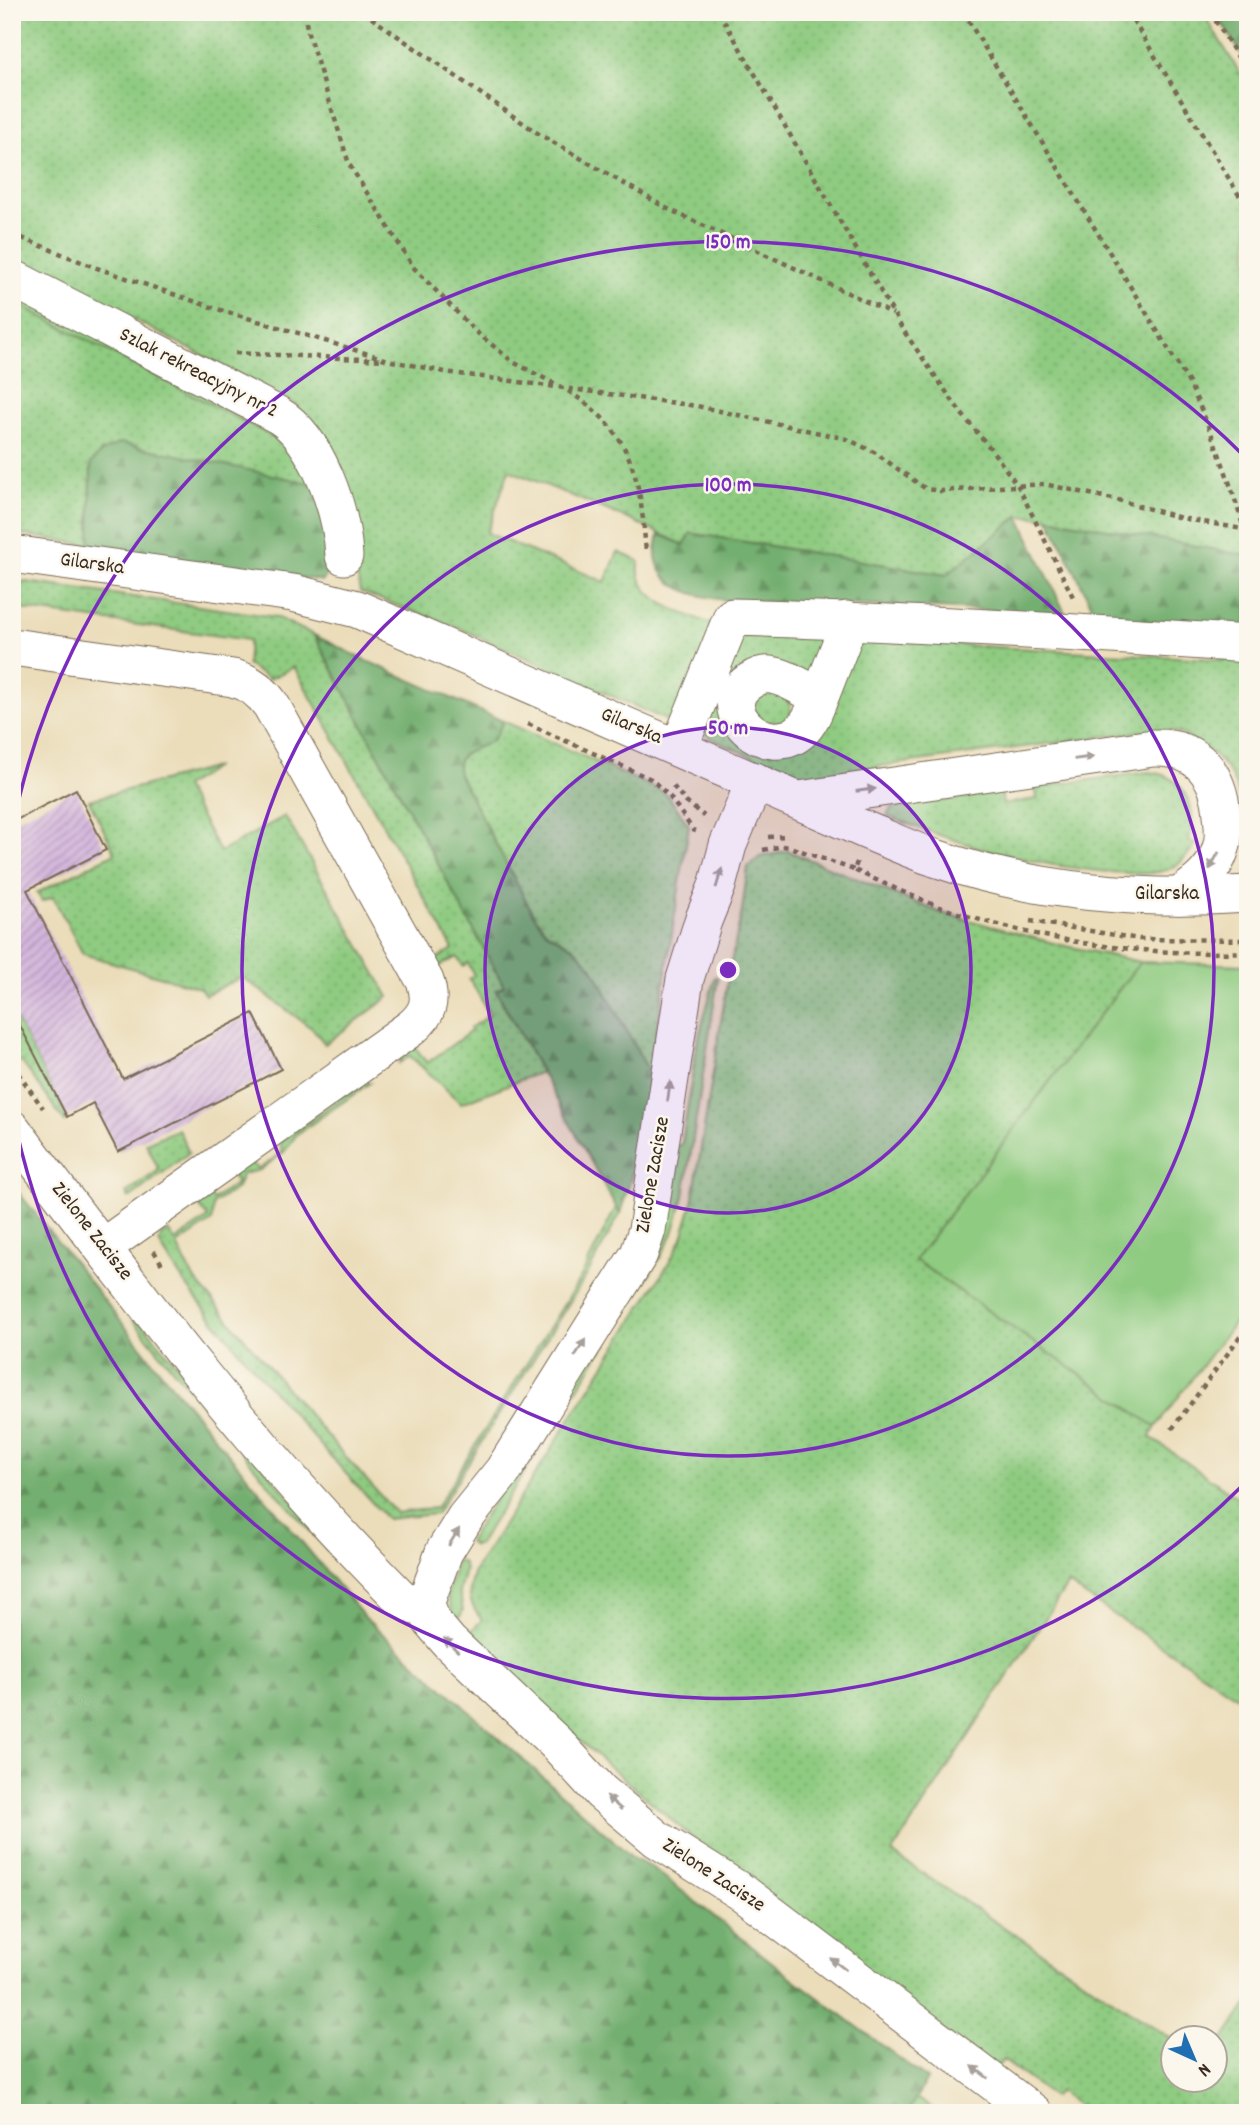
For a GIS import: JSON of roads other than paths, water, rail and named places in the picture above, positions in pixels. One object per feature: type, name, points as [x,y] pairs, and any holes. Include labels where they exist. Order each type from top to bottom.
[{"type":"street","name":"Szlak rekreacyjny nr 2","points":[[12,278],[292,424],[307,444],[331,494],[341,530],[344,556]]},
{"type":"street","name":"Gilarska","points":[[12,554],[293,593],[358,609],[933,858],[977,871],[1090,893],[1179,896],[1248,894]]},
{"type":"street","points":[[679,748],[732,617],[847,620],[1248,644]]},
{"type":"street","points":[[820,697],[843,638],[847,620]]},
{"type":"street","points":[[12,648],[233,678],[260,692],[271,705],[428,988],[429,1004],[411,1028],[103,1247]]},
{"type":"street","points":[[799,800],[1153,748],[1177,750],[1199,761],[1210,774],[1221,804],[1223,832],[1221,848],[1213,865],[1195,885],[1179,896]]},
{"type":"street","name":"Zielone Zacisze","points":[[755,781],[728,845],[685,979],[649,1217],[639,1254],[503,1471],[471,1511],[444,1552],[426,1605],[438,1631],[556,1743],[601,1792],[634,1840],[668,1847],[743,1893],[1034,2113]]},
{"type":"street","name":"Zielone Zacisze","points":[[12,1129],[265,1449],[400,1597],[414,1606],[426,1605]]}]
